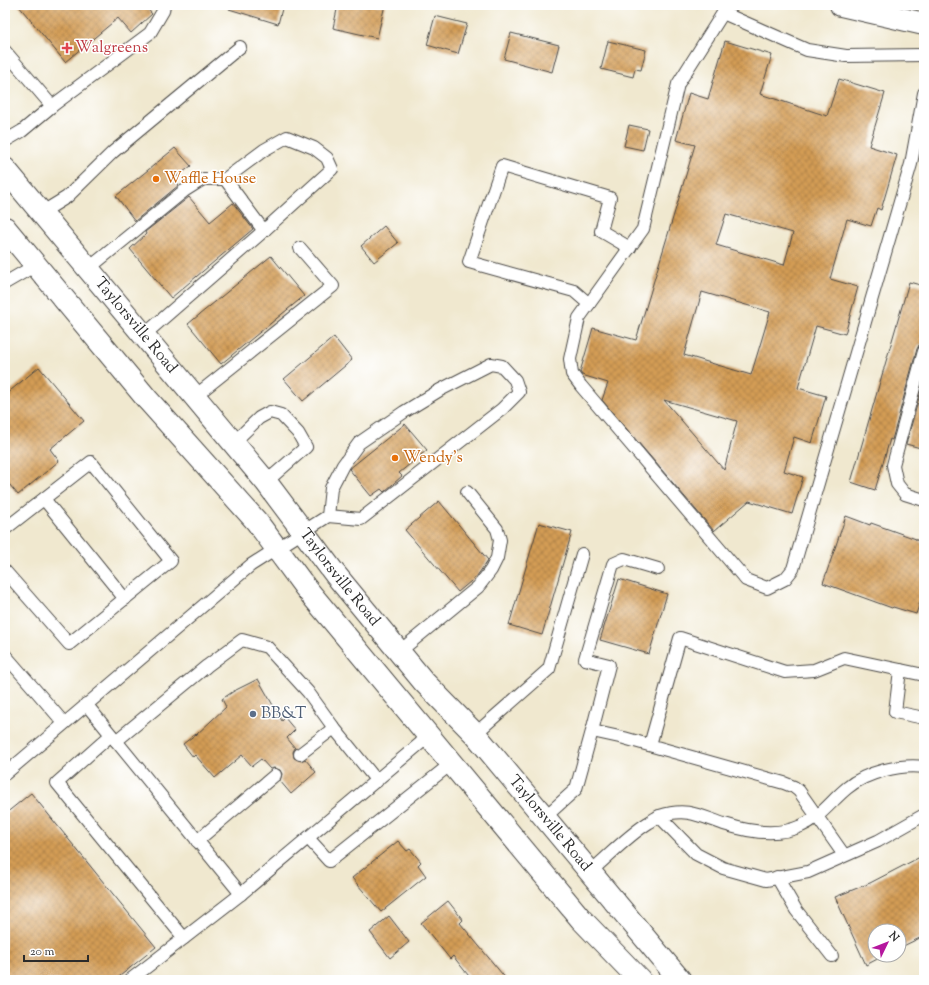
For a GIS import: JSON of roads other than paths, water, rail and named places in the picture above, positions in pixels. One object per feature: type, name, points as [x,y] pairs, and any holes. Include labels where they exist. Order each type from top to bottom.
[{"type":"main road","points":[[842,5],[924,24]]},
{"type":"main road","name":"Taylorsville Road","points":[[5,169],[266,482],[335,574],[424,682],[475,734],[680,980]]},
{"type":"main road","name":"Taylorsville Road","points":[[5,228],[147,399],[256,522],[305,587],[581,919],[640,980]]},
{"type":"lane","points":[[5,141],[22,131],[52,106],[150,33],[163,11],[164,5]]},
{"type":"lane","points":[[924,55],[846,56],[807,50],[724,9],[678,84],[643,229],[579,318],[570,359],[572,374],[746,580],[767,588],[785,580],[793,569],[911,164],[924,93]]},
{"type":"lane","points":[[41,213],[67,197],[114,152],[240,47]]},
{"type":"lane","points":[[5,51],[52,106]]},
{"type":"lane","points":[[88,269],[184,191],[203,179],[225,178],[264,150],[287,137],[314,148],[327,158],[332,169],[264,231],[144,335]]},
{"type":"lane","points":[[589,304],[574,291],[469,262],[502,166],[610,198],[601,231],[630,248]]},
{"type":"lane","points":[[225,178],[264,231]]},
{"type":"lane","points":[[194,397],[333,286],[300,248]]},
{"type":"lane","points":[[5,283],[36,265]]},
{"type":"lane","points":[[924,350],[893,465],[897,484],[905,494],[924,500]]},
{"type":"lane","points":[[5,774],[251,565],[328,516],[361,520],[502,409],[519,392],[515,380],[502,366],[491,364],[440,390],[359,443],[343,464],[331,488],[328,516]]},
{"type":"lane","points":[[233,443],[259,418],[270,412],[281,415],[298,433],[306,447],[266,482]]},
{"type":"lane","points":[[5,529],[91,462],[171,561],[70,644],[5,571]]},
{"type":"lane","points":[[400,651],[478,587],[491,570],[497,558],[500,540],[498,529],[467,492]]},
{"type":"lane","points":[[44,499],[125,599]]},
{"type":"lane","points":[[475,734],[549,669],[582,554]]},
{"type":"lane","points":[[545,817],[576,790],[592,731],[609,665],[585,658],[613,564],[624,560],[658,569]]},
{"type":"lane","points":[[650,745],[680,638],[785,672],[814,670],[844,658],[924,675]]},
{"type":"lane","points":[[184,938],[57,783],[242,640],[267,647],[308,692],[334,728],[377,781]]},
{"type":"lane","points":[[5,655],[64,723]]},
{"type":"lane","points":[[900,670],[895,712],[924,718]]},
{"type":"lane","points":[[86,704],[241,894]]},
{"type":"lane","points":[[300,754],[334,728]]},
{"type":"lane","points":[[592,731],[650,745],[794,787],[844,855]]},
{"type":"lane","points":[[130,980],[241,894],[429,736]]},
{"type":"lane","points":[[308,838],[329,861],[452,763]]},
{"type":"lane","points":[[590,872],[642,827],[659,816],[679,811],[700,814],[725,824],[753,832],[780,832],[801,827],[817,818],[848,786],[867,776],[896,767],[924,767]]},
{"type":"lane","points":[[197,841],[275,775]]},
{"type":"lane","points":[[659,816],[696,854],[723,868],[766,880],[808,872],[878,841],[924,816]]},
{"type":"lane","points":[[777,878],[796,910],[832,956]]},
{"type":"place","name":"Walgreens","points":[[67,48]]},
{"type":"place","name":"Waffle House","points":[[156,179]]},
{"type":"place","name":"Wendy's","points":[[395,458]]},
{"type":"place","name":"BB&T","points":[[253,714]]}]
